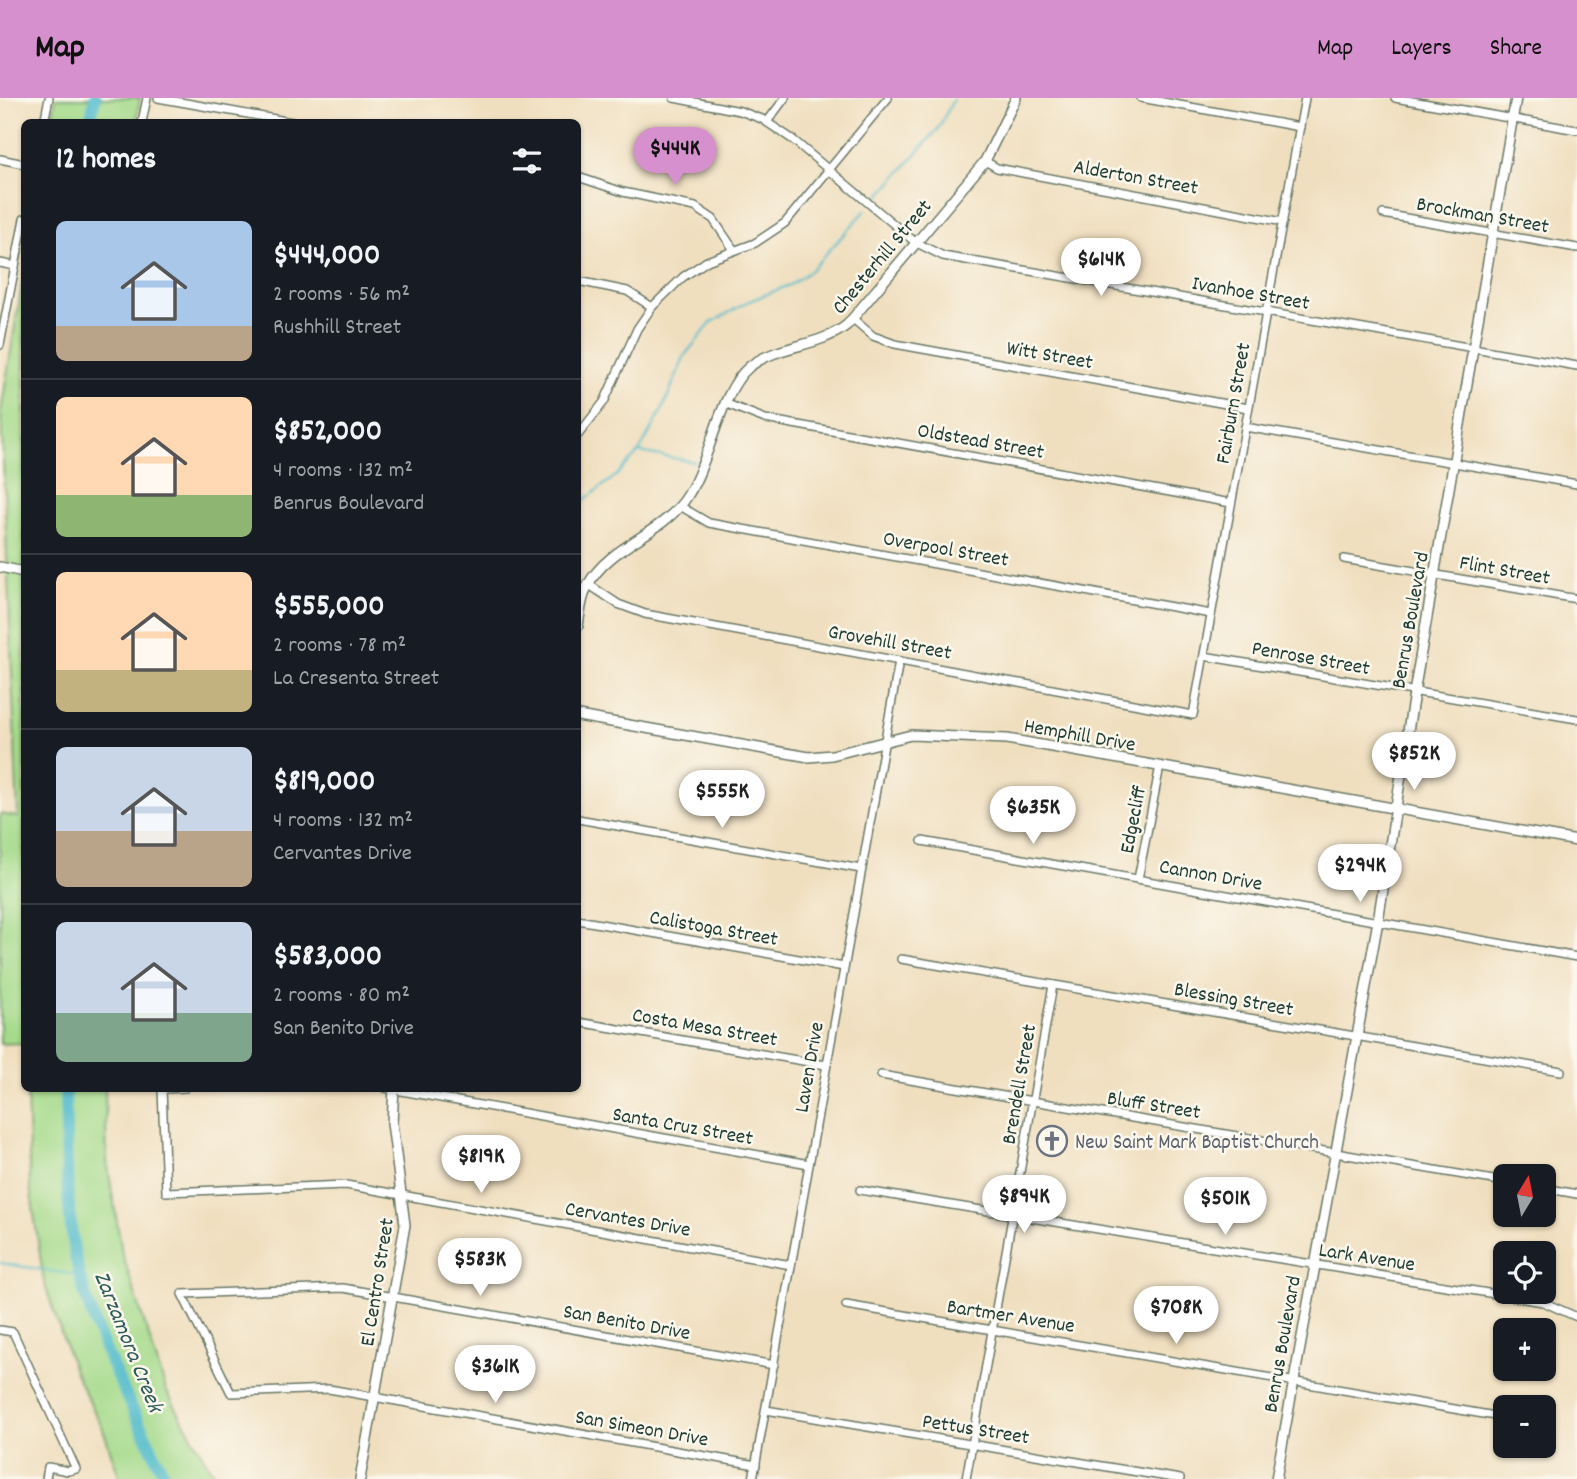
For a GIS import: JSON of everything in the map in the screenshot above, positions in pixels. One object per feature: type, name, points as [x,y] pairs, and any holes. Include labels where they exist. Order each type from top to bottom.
[{"type":"street","points":[[45,119],[49,98]]},
{"type":"street","points":[[143,119],[147,98]]},
{"type":"street","points":[[158,98],[275,119]]},
{"type":"street","name":"Ivanhoe Street","points":[[674,98],[740,111],[767,122],[829,169],[915,242],[943,256],[1577,366]]},
{"type":"street","points":[[767,122],[785,98]]},
{"type":"street","points":[[581,431],[604,402],[637,329],[652,307],[683,277],[707,261],[773,233],[888,98]]},
{"type":"street","name":"Chesterhill Street","points":[[581,613],[588,584],[609,559],[661,525],[680,506],[700,472],[737,380],[750,367],[770,355],[825,339],[837,333],[852,318],[985,161],[1016,98]]},
{"type":"street","points":[[1141,98],[1300,127]]},
{"type":"street","name":"Fairburn Street","points":[[1193,715],[1305,98]]},
{"type":"street","points":[[1395,98],[1577,130]]},
{"type":"street","name":"Benrus Boulevard","points":[[1276,1479],[1378,921],[1414,693],[1517,98]]},
{"type":"street","points":[[0,159],[21,163]]},
{"type":"street","name":"Alderton Street","points":[[985,161],[996,169],[1283,222]]},
{"type":"street","points":[[581,178],[623,192],[695,207],[713,219],[734,250]]},
{"type":"street","name":"Brockman Street","points":[[1383,214],[1577,248]]},
{"type":"street","points":[[0,345],[21,235]]},
{"type":"street","points":[[0,263],[15,266]]},
{"type":"street","points":[[581,282],[627,291],[652,307]]},
{"type":"street","name":"Witt Street","points":[[852,318],[873,336],[895,344],[1248,408]]},
{"type":"street","name":"Oldstead Street","points":[[727,404],[765,419],[1231,503]]},
{"type":"street","points":[[1245,427],[1577,484]]},
{"type":"street","name":"Overpool Street","points":[[680,506],[709,523],[1211,614]]},
{"type":"street","name":"Flint Street","points":[[1345,559],[1577,599]]},
{"type":"street","name":"Grovehill Street","points":[[588,584],[618,604],[645,614],[1193,715]]},
{"type":"street","name":"Penrose Street","points":[[1204,656],[1577,719]]},
{"type":"street","name":"Laven Drive","points":[[753,1479],[899,661]]},
{"type":"street","name":"Hemphill Drive","points":[[581,717],[797,756],[832,755],[884,739],[922,734],[1006,739],[1577,841]]},
{"type":"street","name":"Edgecliff","points":[[1138,879],[1160,766]]},
{"type":"street","points":[[581,820],[862,869]]},
{"type":"street","name":"Cannon Drive","points":[[922,841],[1577,957]]},
{"type":"street","name":"Calistoga Street","points":[[581,921],[844,967]]},
{"type":"street","name":"Blessing Street","points":[[901,960],[1561,1071]]},
{"type":"street","name":"Brendell Street","points":[[966,1479],[1053,985]]},
{"type":"street","name":"Costa Mesa Street","points":[[581,1023],[826,1065]]},
{"type":"street","name":"Bluff Street","points":[[881,1075],[1493,1180]]},
{"type":"street","name":"Cervantes Drive","points":[[162,1092],[166,1192],[331,1185],[791,1265]]},
{"type":"street","name":"El Centro Street","points":[[360,1479],[405,1225],[393,1136],[391,1092]]},
{"type":"street","name":"Santa Cruz Street","points":[[408,1092],[809,1164]]},
{"type":"street","name":"Lark Avenue","points":[[860,1190],[1543,1302],[1577,1317]]},
{"type":"street","points":[[1556,1190],[1577,1194]]},
{"type":"street","name":"San Benito Drive","points":[[230,1393],[182,1294],[329,1287],[774,1364]]},
{"type":"street","name":"Bartmer Avenue","points":[[846,1305],[1493,1416]]},
{"type":"street","points":[[0,1329],[13,1332],[76,1469],[68,1471],[48,1467],[46,1479]]},
{"type":"street","name":"San Simeon Drive","points":[[230,1393],[329,1389],[756,1465]]},
{"type":"street","name":"Pettus Street","points":[[766,1410],[1180,1479]]},
{"type":"green space","points":[[56,98],[140,98],[136,119],[52,119]]},
{"type":"green space","points":[[21,290],[21,1043],[0,1044],[0,814],[18,817],[1,411]]},
{"type":"green space","points":[[27,1092],[105,1092],[107,1161],[122,1253],[166,1390],[216,1479],[120,1479],[103,1429],[74,1371],[44,1282],[30,1187]]},
{"type":"waterway","name":"Zarzamora Creek","points":[[91,119],[95,98]]},
{"type":"waterway","points":[[875,201],[938,129],[954,98]]},
{"type":"waterway","points":[[639,452],[662,410],[685,355],[711,323],[747,302],[792,284],[811,270],[866,210]]},
{"type":"waterway","points":[[581,503],[617,475],[639,452],[695,462]]},
{"type":"waterway","name":"Zarzamora Creek","points":[[65,1092],[70,1218],[83,1288],[115,1372],[166,1479]]},
{"type":"waterway","points":[[0,1263],[81,1276]]},
{"type":"place","name":"New Saint Mark Baptist Church","points":[[1052,1141]]}]
